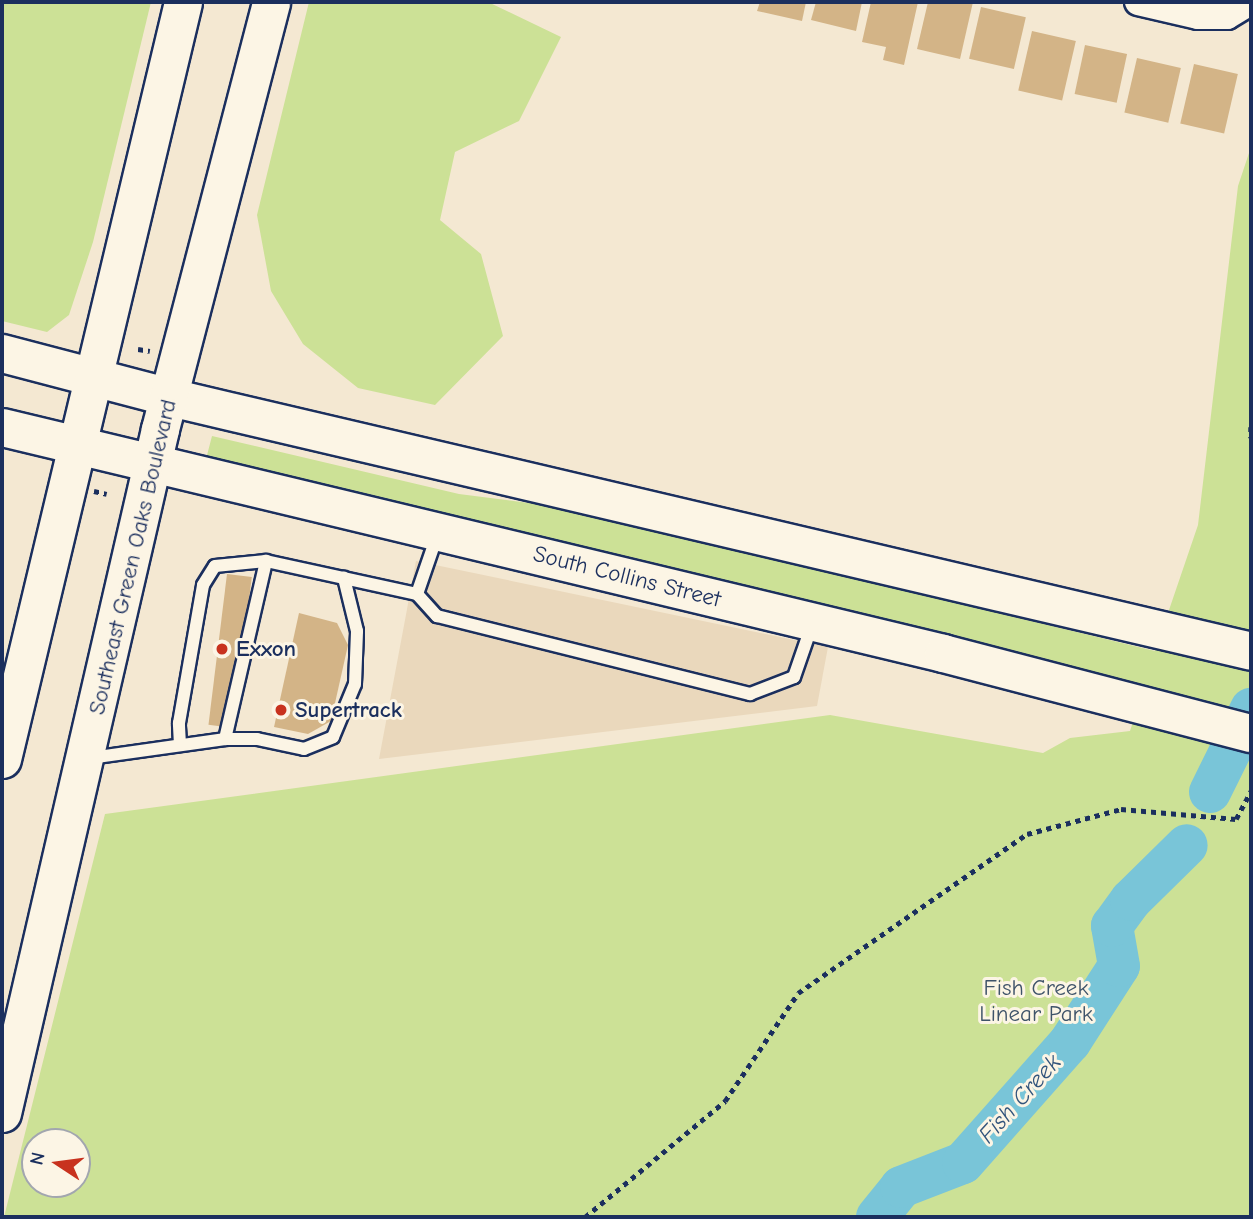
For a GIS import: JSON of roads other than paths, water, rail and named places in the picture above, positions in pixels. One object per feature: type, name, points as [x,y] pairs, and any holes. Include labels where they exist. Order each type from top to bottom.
[{"type":"main road","points":[[2,759],[183,2]]},
{"type":"main road","name":"Southeast Green Oaks Boulevard","points":[[2,1113],[153,466],[271,2]]},
{"type":"main road","points":[[2,353],[170,397],[1251,651]]},
{"type":"main road","name":"South Collins Street","points":[[2,427],[153,466],[813,621],[1251,733]]},
{"type":"street","points":[[1138,2],[1198,16],[1227,16],[1250,2]]},
{"type":"lane","points":[[417,594],[439,532]]},
{"type":"lane","points":[[180,745],[179,723],[203,585],[215,566],[267,561],[417,594],[437,616],[750,694],[794,677],[813,621]]},
{"type":"lane","points":[[225,738],[267,561]]},
{"type":"lane","points":[[86,759],[225,738],[257,739],[304,749],[333,737],[355,684],[357,631],[344,578]]},
{"type":"waterway","name":"Fish Creek","points":[[1210,792],[1251,709]]},
{"type":"waterway","name":"Fish Creek","points":[[877,1217],[901,1187],[963,1163],[1070,1042],[1119,966],[1112,926],[1131,900],[1187,845]]},
{"type":"place","name":"Exxon","points":[[222,649]]},
{"type":"place","name":"Supertrack","points":[[281,710]]},
{"type":"park label","name":"Fish Creek Linear Park","points":[[1036,1001]]}]
